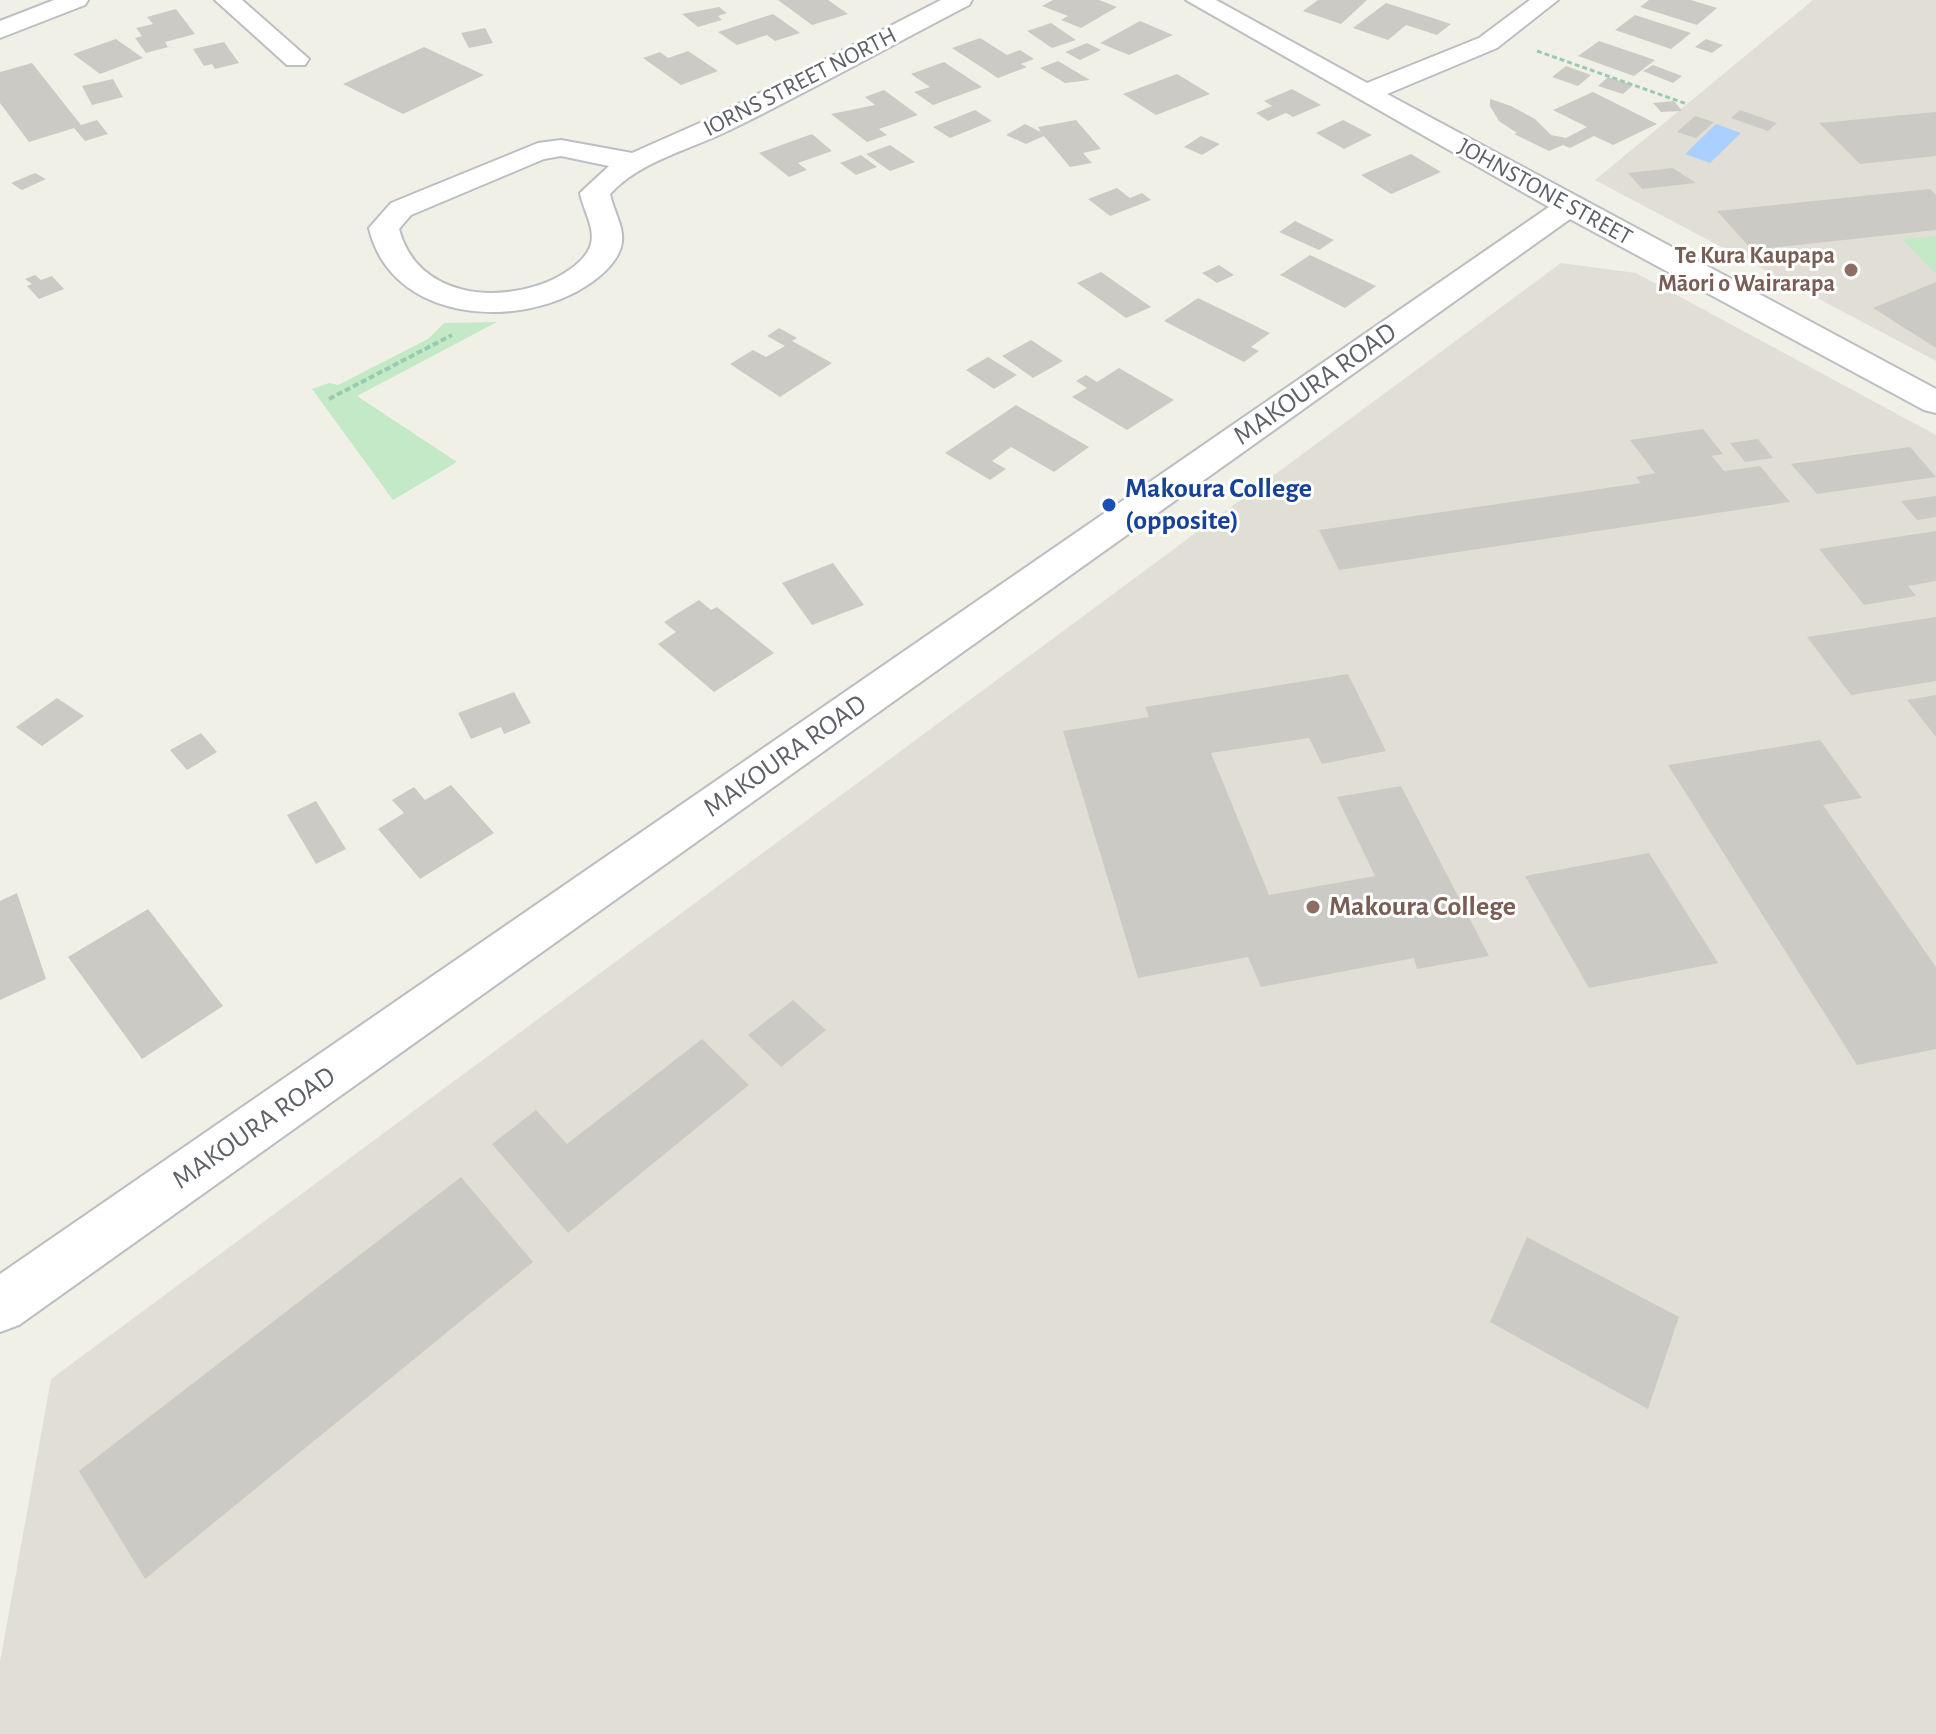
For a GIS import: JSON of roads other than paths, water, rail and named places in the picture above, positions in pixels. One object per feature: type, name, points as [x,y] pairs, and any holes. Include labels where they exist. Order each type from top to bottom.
[{"type":"street","points":[[0,30],[76,0]]},
{"type":"street","points":[[227,0],[296,59]]},
{"type":"street","name":"IORNS STREET NORTH","points":[[639,163],[561,148],[538,151],[401,209],[384,228],[385,243],[395,261],[434,288],[462,301],[485,304],[545,295],[591,268],[605,247],[607,231],[597,210],[595,193],[605,179],[639,163],[960,0]]},
{"type":"street","name":"JOHNSTONE STREET","points":[[1198,0],[1569,206],[1936,403]]},
{"type":"street","points":[[1367,92],[1437,66],[1496,37],[1546,0]]},
{"type":"street","name":"MAKOURA ROAD","points":[[0,1306],[1569,206]]},
{"type":"water","points":[[1716,124],[1741,133],[1710,163],[1685,154]]},
{"type":"place","name":"Te Kura Kaupapa Māori o Wairarapa","points":[[1851,270]]},
{"type":"place","name":"Makoura College (opposite)","points":[[1109,505]]},
{"type":"place","name":"Makoura College","points":[[1313,907]]}]
